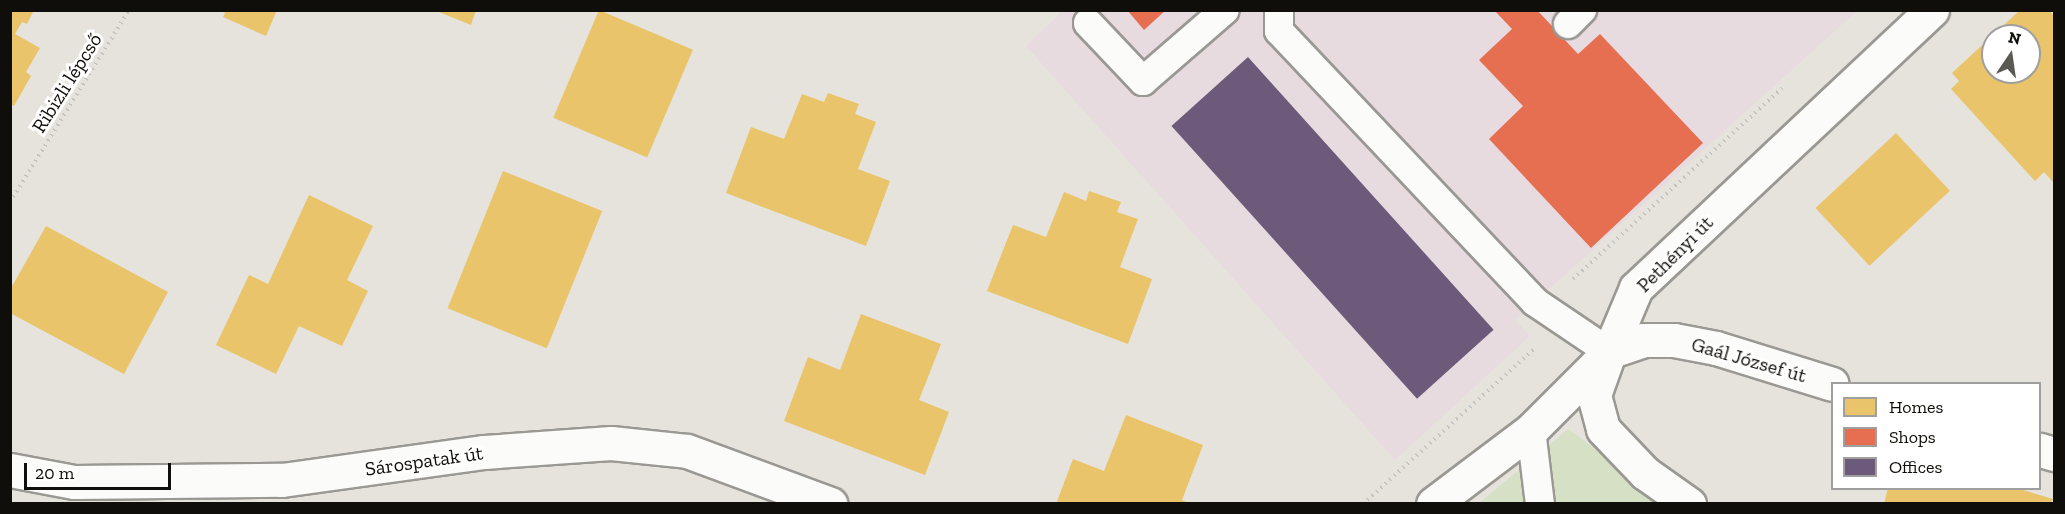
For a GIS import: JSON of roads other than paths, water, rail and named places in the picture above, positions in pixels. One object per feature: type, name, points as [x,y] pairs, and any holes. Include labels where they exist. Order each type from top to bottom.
[{"type":"street","name":"Pethényi út","points":[[1433,504],[1531,430],[1610,352],[1636,288],[1932,10]]},
{"type":"street","name":"Gaál József út","points":[[1610,352],[1643,340],[1674,340],[1716,348],[1831,383]]},
{"type":"street","points":[[1610,352],[1594,395],[1603,429],[1646,473],[1689,504]]},
{"type":"street","name":"Sárospatak út","points":[[10,470],[74,482],[282,480],[484,452],[611,443],[687,452],[830,504]]},
{"type":"lane","points":[[1088,23],[1143,81],[1225,10]]},
{"type":"lane","points":[[1279,10],[1279,31],[1535,302],[1610,352]]},
{"type":"lane","points":[[1531,430],[1540,504]]}]
